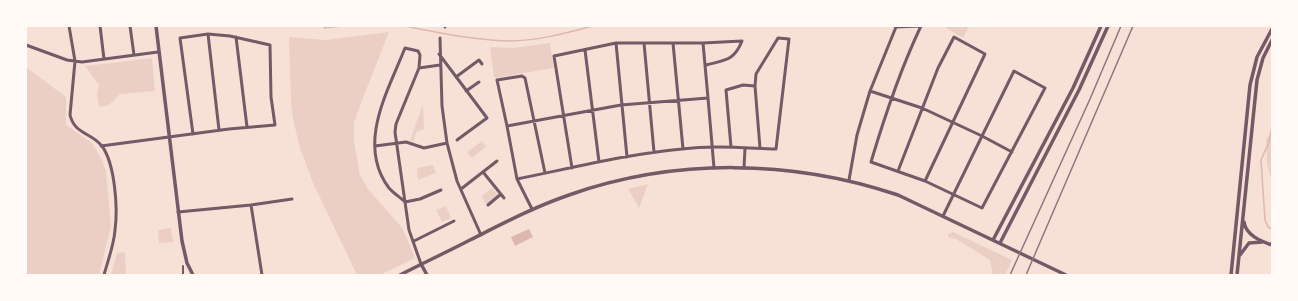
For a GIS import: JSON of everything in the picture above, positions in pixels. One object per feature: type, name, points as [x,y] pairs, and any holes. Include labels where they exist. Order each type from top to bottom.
[{"type":"street","points":[[69,26],[75,61],[70,115],[72,124],[77,130],[102,146],[110,165],[116,219],[113,242],[104,275]]},
{"type":"street","points":[[100,26],[104,59]]},
{"type":"street","points":[[130,26],[134,55]]},
{"type":"street","points":[[156,26],[178,212],[184,252],[193,275]]},
{"type":"street","points":[[849,180],[857,135],[870,91],[896,27],[921,26],[905,59],[890,97],[872,162],[925,181],[953,194],[982,208],[1045,88],[1014,71],[953,194],[943,216]]},
{"type":"street","points":[[993,240],[1080,74],[1101,26]]},
{"type":"street","points":[[1000,243],[1079,90],[1108,26]]},
{"type":"street","points":[[1231,275],[1250,85],[1257,57],[1272,29]]},
{"type":"street","points":[[102,146],[169,138],[219,130],[275,125],[271,97],[270,45],[236,37],[208,34],[180,38],[193,134]]},
{"type":"street","points":[[208,34],[219,130]]},
{"type":"street","points":[[236,37],[248,127]]},
{"type":"street","points":[[898,171],[938,68],[954,37],[985,54],[925,181]]},
{"type":"street","points":[[440,38],[439,54],[442,106],[447,143],[461,189],[481,234]]},
{"type":"street","points":[[517,179],[599,162],[683,148],[731,147],[776,149],[789,39],[778,38],[756,74],[755,86],[760,148]]},
{"type":"street","points":[[572,168],[554,56],[616,43],[703,43],[742,40],[737,52],[730,59],[706,65]]},
{"type":"street","points":[[1237,275],[1257,80],[1263,58],[1272,40]]},
{"type":"street","points":[[616,43],[627,157]]},
{"type":"street","points":[[644,43],[654,152]]},
{"type":"street","points":[[672,43],[683,148]]},
{"type":"street","points":[[703,43],[714,168]]},
{"type":"street","points":[[26,45],[82,62],[158,52]]},
{"type":"street","points":[[405,202],[389,188],[383,176],[375,146],[374,136],[377,120],[405,48],[418,51],[420,55],[419,68],[396,124],[396,144],[405,202],[409,230],[421,264],[427,275]]},
{"type":"street","points":[[585,50],[599,162]]},
{"type":"street","points":[[439,54],[487,118],[457,140]]},
{"type":"street","points":[[456,77],[479,60],[482,64]]},
{"type":"street","points":[[419,68],[440,65]]},
{"type":"street","points":[[532,209],[517,179],[497,80],[522,76],[525,78],[545,173]]},
{"type":"street","points":[[466,91],[479,82]]},
{"type":"street","points":[[731,147],[726,90],[743,85],[755,86]]},
{"type":"street","points":[[870,91],[922,108],[1012,152]]},
{"type":"street","points":[[507,126],[621,105],[708,98]]},
{"type":"street","points":[[375,146],[406,142],[424,148],[447,143]]},
{"type":"street","points":[[744,168],[745,148]]},
{"type":"street","points":[[461,189],[498,161]]},
{"type":"street","points":[[400,275],[532,209],[584,190],[640,176],[690,169],[714,168],[744,168],[805,172],[849,180],[898,195],[1000,243],[1060,274],[1066,275]]},
{"type":"street","points":[[483,172],[504,198]]},
{"type":"street","points":[[405,202],[420,199],[441,190]]},
{"type":"street","points":[[488,205],[501,194]]},
{"type":"street","points":[[178,212],[251,205],[292,199]]},
{"type":"street","points":[[251,205],[262,275]]},
{"type":"street","points":[[1243,217],[1246,230],[1264,242],[1272,245]]},
{"type":"street","points":[[414,241],[454,221]]},
{"type":"street","points":[[1239,256],[1249,243],[1264,242]]},
{"type":"street","points":[[183,266],[183,275]]},
{"type":"shaded area","points":[[943,26],[969,26],[963,38]]},
{"type":"shaded area","points":[[389,32],[354,123],[354,142],[360,175],[368,189],[403,229],[415,258],[380,275],[357,275],[313,183],[300,148],[291,103],[289,37],[326,40]]},
{"type":"shaded area","points":[[550,43],[554,68],[494,78],[490,47],[513,48]]},
{"type":"shaded area","points":[[152,58],[155,91],[120,94],[109,105],[99,107],[97,93],[99,85],[85,66]]},
{"type":"shaded area","points":[[26,67],[66,97],[66,125],[92,143],[101,158],[106,171],[111,226],[99,275],[26,275]]},
{"type":"shaded area","points":[[423,104],[424,129],[416,132],[414,141],[410,141]]},
{"type":"shaded area","points":[[1272,132],[1272,176],[1270,176],[1267,164],[1266,139]]},
{"type":"shaded area","points":[[482,141],[486,147],[472,158],[467,152]]},
{"type":"shaded area","points":[[433,165],[436,173],[418,180],[417,168]]},
{"type":"shaded area","points":[[648,184],[639,208],[628,189]]},
{"type":"shaded area","points":[[492,188],[498,195],[486,205],[482,196]]},
{"type":"shaded area","points":[[446,206],[451,218],[442,222],[436,210]]},
{"type":"shaded area","points":[[171,228],[173,242],[159,243],[158,230]]},
{"type":"shaded area","points":[[529,229],[533,237],[515,246],[511,237]]},
{"type":"shaded area","points":[[953,232],[1012,260],[1005,275],[993,275],[990,260],[956,239],[948,237],[948,234]]},
{"type":"shaded area","points":[[125,252],[126,275],[111,275],[117,253]]},
{"type":"waterway","points":[[324,28],[343,26]]},
{"type":"waterway","points":[[405,26],[470,38],[509,41],[541,38],[593,26]]},
{"type":"waterway","points":[[1272,60],[1272,90]]},
{"type":"waterway","points":[[1272,126],[1269,142],[1261,160],[1265,220],[1268,227],[1272,229]]},
{"type":"railway","points":[[1010,275],[1090,99],[1121,26]]},
{"type":"railway","points":[[1026,275],[1133,26]]}]
